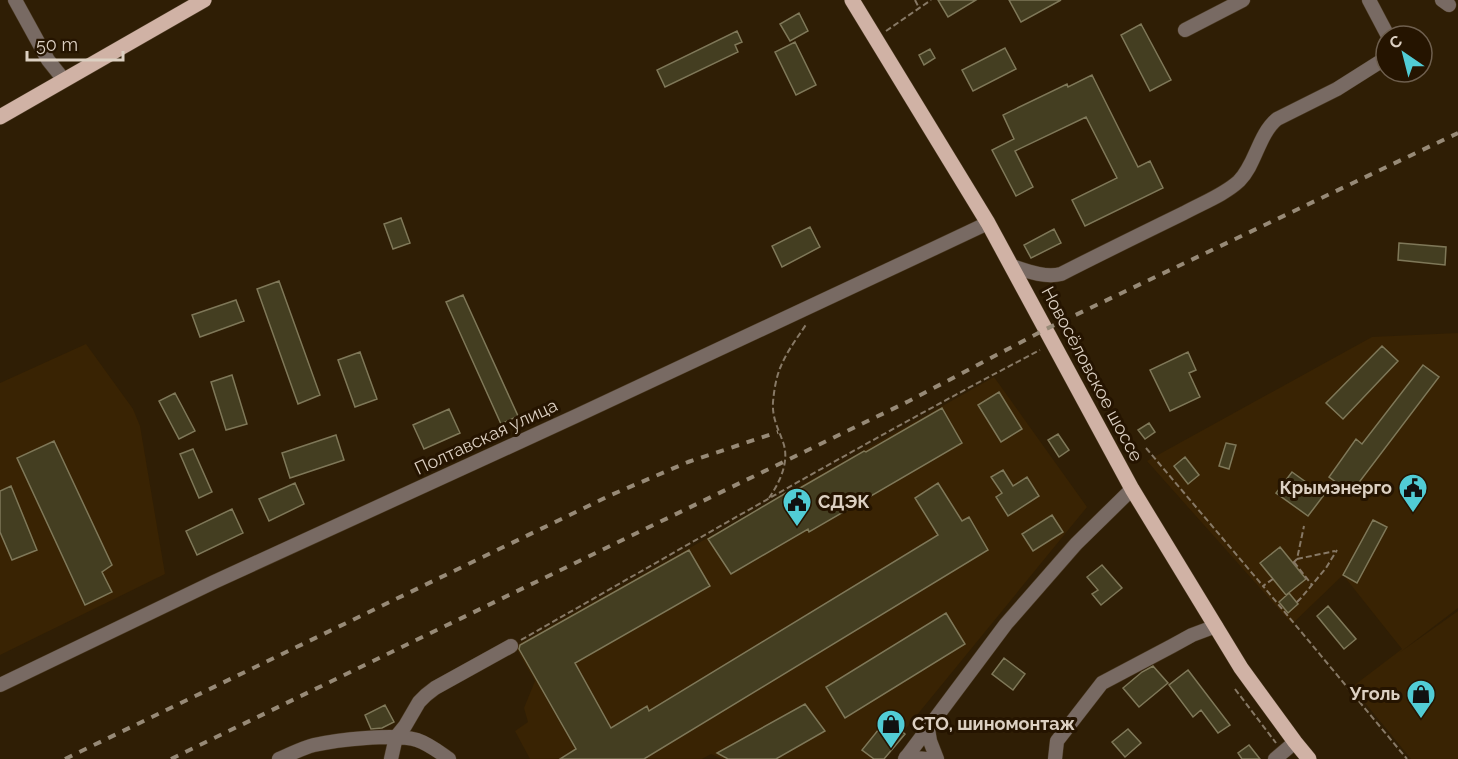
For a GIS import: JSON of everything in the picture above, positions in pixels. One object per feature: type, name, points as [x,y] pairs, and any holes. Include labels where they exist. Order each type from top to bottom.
[{"type":"main road","points":[[0,117],[204,0]]},
{"type":"main road","name":"Новосёловское шоссе","points":[[852,0],[988,223],[1132,489],[1241,668],[1284,751],[1309,759]]},
{"type":"street","points":[[15,0],[48,60],[64,80]]},
{"type":"street","points":[[1185,30],[1243,0]]},
{"type":"street","points":[[1369,0],[1382,24]]},
{"type":"street","points":[[1012,266],[1047,275],[1061,274],[1212,198],[1237,183],[1245,175],[1266,131],[1276,119],[1337,89],[1374,66]]},
{"type":"street","name":"Полтавская улица","points":[[0,685],[214,582],[988,223]]},
{"type":"street","points":[[905,758],[1006,624],[1076,544],[1132,489]]},
{"type":"street","points":[[1054,759],[1057,741],[1102,683],[1192,635],[1216,626]]},
{"type":"street","points":[[391,759],[396,737],[426,694],[511,646]]},
{"type":"street","points":[[928,729],[930,741],[938,759]]},
{"type":"street","points":[[279,759],[312,746],[338,740],[396,737],[415,739],[429,745],[449,759]]},
{"type":"street","points":[[905,758],[926,759]]},
{"type":"path","points":[[915,0],[919,8]]},
{"type":"path","points":[[884,32],[931,0]]},
{"type":"path","points":[[768,499],[774,490],[785,461],[785,450],[775,424],[773,404],[777,377],[807,322]]},
{"type":"path","points":[[511,646],[768,499],[942,402],[1054,343]]},
{"type":"path","points":[[1146,448],[1286,612],[1407,759]]},
{"type":"path","points":[[1294,562],[1304,526]]},
{"type":"path","points":[[1294,562],[1337,550],[1326,568],[1297,602]]},
{"type":"path","points":[[1294,562],[1312,585]]},
{"type":"path","points":[[1263,586],[1273,579]]},
{"type":"path","points":[[1235,689],[1284,751]]},
{"type":"shaded area","points":[[1458,333],[1458,608],[1399,653],[1458,611],[1458,759],[1411,759],[1352,687],[1402,649],[1343,575],[1292,624],[1147,461],[1372,337]]},
{"type":"shaded area","points":[[86,344],[133,409],[140,426],[165,574],[0,655],[0,383]]},
{"type":"shaded area","points":[[994,377],[1087,507],[881,759],[723,759],[711,754],[702,759],[530,759],[515,731],[528,722],[524,708],[535,681],[515,646]]},
{"type":"building","points":[[938,0],[976,0],[948,17]]},
{"type":"building","points":[[1009,0],[1061,0],[1021,22]]},
{"type":"building","points":[[799,13],[808,31],[790,41],[780,24]]},
{"type":"building","points":[[1141,24],[1171,80],[1150,91],[1121,35]]},
{"type":"building","points":[[737,31],[742,42],[735,45],[738,52],[665,87],[657,70]]},
{"type":"building","points":[[795,42],[816,85],[796,95],[775,52]]},
{"type":"building","points":[[1005,48],[1016,69],[973,91],[962,70]]},
{"type":"building","points":[[930,49],[935,58],[924,65],[919,55]]},
{"type":"building","points":[[1092,75],[1138,167],[1150,161],[1163,188],[1085,226],[1072,200],[1117,178],[1086,117],[1015,151],[1033,187],[1016,196],[992,150],[1014,139],[1003,115],[1067,84],[1068,87]]},
{"type":"building","points":[[401,218],[410,243],[393,249],[384,224]]},
{"type":"building","points":[[810,227],[820,247],[782,267],[772,246]]},
{"type":"building","points":[[1054,229],[1061,243],[1031,258],[1024,245]]},
{"type":"building","points":[[1399,243],[1446,247],[1445,265],[1398,260]]},
{"type":"building","points":[[279,281],[320,395],[298,404],[257,289]]},
{"type":"building","points":[[463,295],[518,416],[501,424],[446,302]]},
{"type":"building","points":[[236,300],[244,321],[200,337],[192,315]]},
{"type":"building","points":[[1382,346],[1398,361],[1343,419],[1326,403]]},
{"type":"building","points":[[360,352],[377,399],[355,407],[338,360]]},
{"type":"building","points":[[1188,352],[1196,370],[1189,373],[1200,397],[1170,411],[1150,370]]},
{"type":"building","points":[[1423,365],[1439,377],[1351,493],[1329,477],[1356,439],[1362,444]]},
{"type":"building","points":[[232,375],[247,424],[226,430],[211,382]]},
{"type":"building","points":[[999,392],[1022,429],[1001,442],[978,405]]},
{"type":"building","points":[[175,393],[195,431],[179,439],[159,401]]},
{"type":"building","points":[[942,408],[962,443],[809,532],[808,529],[731,574],[708,539],[786,493],[788,495]]},
{"type":"building","points":[[449,409],[460,433],[424,449],[413,425]]},
{"type":"building","points":[[1149,423],[1155,432],[1145,439],[1138,430]]},
{"type":"building","points":[[1058,434],[1069,450],[1059,457],[1048,440]]},
{"type":"building","points":[[336,435],[344,460],[290,478],[282,453]]},
{"type":"building","points":[[54,441],[112,565],[102,572],[112,592],[85,605],[17,458]]},
{"type":"building","points":[[1226,443],[1236,445],[1229,469],[1219,466]]},
{"type":"building","points":[[193,449],[212,492],[199,498],[180,454]]},
{"type":"building","points":[[1185,457],[1199,475],[1188,484],[1174,466]]},
{"type":"building","points":[[1003,470],[1013,486],[1027,477],[1039,496],[1008,516],[996,497],[1002,493],[991,477]]},
{"type":"building","points":[[1292,472],[1324,495],[1308,516],[1276,493]]},
{"type":"building","points":[[295,483],[304,504],[269,521],[259,499]]},
{"type":"building","points":[[938,483],[962,521],[969,517],[988,550],[644,759],[560,759],[576,749],[519,649],[520,645],[689,550],[710,586],[575,663],[611,728],[647,706],[649,711],[938,535],[915,498]]},
{"type":"building","points":[[11,486],[37,550],[12,560],[0,532],[0,491]]},
{"type":"building","points":[[232,509],[243,533],[197,555],[186,531]]},
{"type":"building","points":[[1052,515],[1063,532],[1033,551],[1022,534]]},
{"type":"building","points":[[1373,520],[1387,527],[1357,583],[1343,575]]},
{"type":"building","points":[[1280,547],[1306,579],[1286,595],[1260,563]]},
{"type":"building","points":[[1102,565],[1122,588],[1101,605],[1092,594],[1098,590],[1087,577]]},
{"type":"building","points":[[1289,593],[1298,604],[1288,613],[1279,602]]},
{"type":"building","points":[[1328,606],[1356,639],[1344,649],[1317,616]]},
{"type":"building","points":[[946,613],[965,644],[845,718],[826,687]]},
{"type":"building","points":[[1004,658],[1025,674],[1013,690],[992,674]]},
{"type":"building","points":[[1153,666],[1168,683],[1139,707],[1123,688]]},
{"type":"building","points":[[1188,670],[1230,725],[1218,733],[1201,710],[1193,717],[1169,685]]},
{"type":"building","points":[[805,704],[825,731],[776,759],[728,759],[717,753]]},
{"type":"building","points":[[385,705],[394,722],[382,728],[371,729],[365,715]]},
{"type":"building","points":[[887,719],[905,734],[884,759],[874,759],[862,750]]},
{"type":"building","points":[[1128,729],[1141,743],[1125,757],[1112,742]]},
{"type":"building","points":[[1249,745],[1260,759],[1242,759],[1238,753]]},
{"type":"railway","points":[[171,759],[909,401],[1046,329],[1458,133]]},
{"type":"railway","points":[[65,759],[611,495],[688,462],[778,432]]},
{"type":"place","name":"Крымэнерго","points":[[1413,514]]},
{"type":"place","name":"СДЭК","points":[[797,528]]},
{"type":"place","name":"Уголь","points":[[1421,720]]},
{"type":"place","name":"СТО, шиномонтаж","points":[[891,750]]}]
